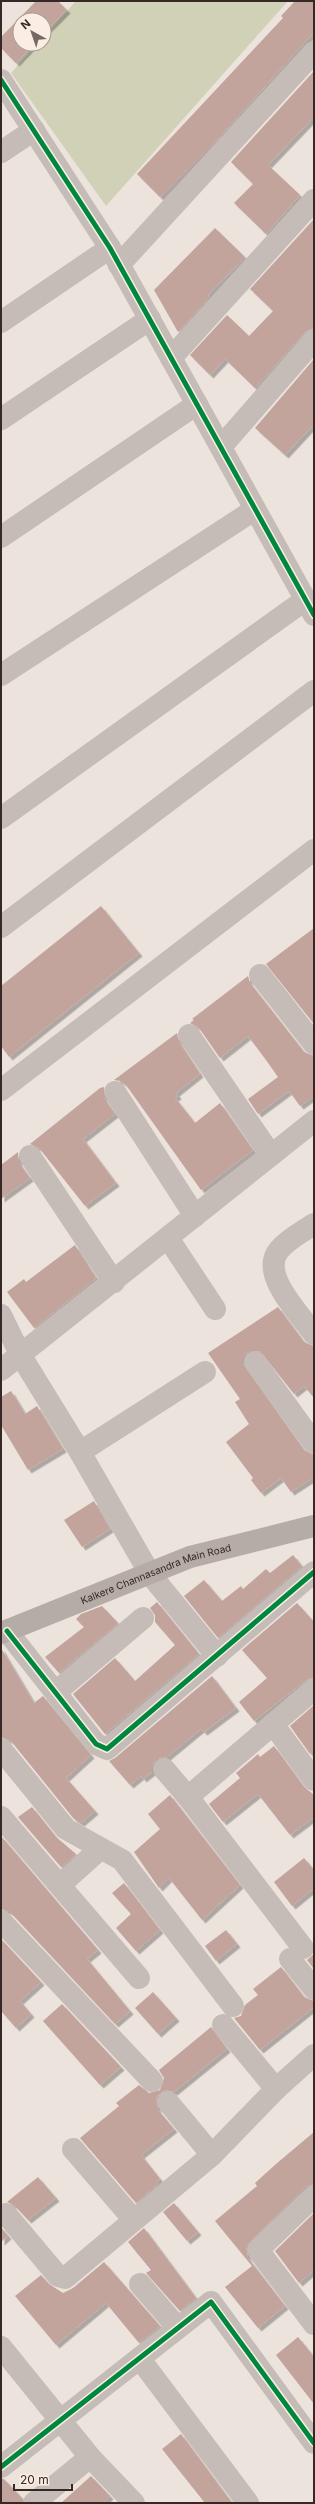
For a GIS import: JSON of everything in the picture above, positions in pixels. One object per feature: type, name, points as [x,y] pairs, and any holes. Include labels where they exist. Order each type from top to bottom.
[{"type":"main road","name":"Kalkere Channasandra Main Road","points":[[4,1632],[190,1557],[314,1526]]},
{"type":"street","points":[[1,322],[114,256],[314,52]]},
{"type":"street","points":[[1,80],[114,256],[197,404],[254,510],[310,608],[1,818]]},
{"type":"street","points":[[1,152],[34,130]]},
{"type":"street","points":[[171,358],[314,200]]},
{"type":"street","points":[[1,419],[150,320]]},
{"type":"street","points":[[220,447],[314,340]]},
{"type":"street","points":[[1,537],[197,404]]},
{"type":"street","points":[[1,675],[254,510]]},
{"type":"street","points":[[1,928],[314,691]]},
{"type":"street","points":[[1,1090],[314,850]]},
{"type":"street","points":[[260,975],[314,1044]]},
{"type":"street","points":[[188,1035],[271,1155]]},
{"type":"street","points":[[115,1092],[195,1216]]},
{"type":"street","points":[[1,1370],[21,1356],[314,1121]]},
{"type":"street","points":[[30,1156],[114,1282]]},
{"type":"street","points":[[314,1224],[288,1241],[279,1250],[274,1258],[273,1271],[276,1282],[314,1334]]},
{"type":"street","points":[[168,1238],[215,1309]]},
{"type":"street","points":[[1,1315],[21,1356],[80,1452],[150,1574],[217,1656]]},
{"type":"street","points":[[255,1362],[314,1444]]},
{"type":"street","points":[[80,1452],[205,1372]]},
{"type":"street","points":[[4,1632],[56,1692],[96,1744],[107,1749],[314,1572]]},
{"type":"street","points":[[56,1692],[143,1618]]},
{"type":"street","points":[[188,1797],[314,1689]]},
{"type":"street","points":[[273,1724],[314,1780]]},
{"type":"street","points":[[1,1749],[66,1829],[122,1860],[234,2006]]},
{"type":"street","points":[[164,1769],[188,1797],[296,1953],[314,1989]]},
{"type":"street","points":[[1,1817],[61,1884],[139,1978]]},
{"type":"street","points":[[61,1884],[100,1849]]},
{"type":"street","points":[[1,1921],[152,2081]]},
{"type":"street","points":[[223,2025],[276,2089]]},
{"type":"street","points":[[6,2214],[58,2276],[65,2278],[212,2155],[276,2089],[314,2055]]},
{"type":"street","points":[[168,2102],[212,2155]]},
{"type":"street","points":[[73,2149],[134,2220]]},
{"type":"street","points":[[314,2196],[258,2250],[314,2324]]},
{"type":"street","points":[[140,2284],[178,2328]]},
{"type":"street","points":[[1,2467],[211,2302],[314,2443]]},
{"type":"street","points":[[1,2347],[90,2457],[134,2503]]},
{"type":"street","points":[[140,2359],[248,2503]]},
{"type":"street","points":[[34,2503],[90,2457]]},
{"type":"green space","points":[[76,1],[288,1],[106,206],[11,73],[30,52],[52,52],[52,27]]},
{"type":"building","points":[[36,1],[58,1],[67,10],[52,25],[52,12],[25,12]]},
{"type":"building","points":[[295,1],[314,1],[314,32],[213,144],[160,197],[137,174],[283,18],[281,16]]},
{"type":"building","points":[[12,26],[12,52],[26,52],[16,63],[1,48],[1,37]]},
{"type":"building","points":[[314,71],[314,117],[268,165],[300,195],[266,234],[234,203],[253,184],[231,162]]},
{"type":"building","points":[[314,219],[314,328],[305,332],[255,388],[225,359],[210,375],[190,355],[227,315],[249,336],[273,311],[250,289]]},
{"type":"building","points":[[215,228],[245,257],[208,295],[209,297],[178,332],[154,290]]},
{"type":"building","points":[[314,359],[314,424],[285,455],[255,428]]},
{"type":"building","points":[[101,906],[139,953],[9,1057],[1,1046],[1,986]]},
{"type":"building","points":[[314,928],[314,1024],[266,964]]},
{"type":"building","points":[[248,976],[250,983],[304,1052],[314,1056],[314,1096],[300,1106],[289,1091],[258,1114],[248,1099],[278,1077],[266,1060],[248,1036],[220,1058],[199,1028],[190,1023],[194,1020],[192,1019]]},
{"type":"building","points":[[177,1033],[179,1042],[200,1074],[176,1093],[178,1096],[175,1098],[195,1123],[220,1103],[253,1150],[201,1190],[126,1085],[120,1081],[114,1080]]},
{"type":"building","points":[[104,1087],[104,1098],[115,1114],[83,1139],[116,1183],[85,1206],[40,1149],[30,1144],[100,1088]]},
{"type":"building","points":[[18,1152],[19,1163],[30,1178],[1,1199],[1,1165]]},
{"type":"building","points":[[75,1245],[96,1278],[34,1328],[7,1292],[24,1279],[26,1282]]},
{"type":"building","points":[[278,1307],[304,1342],[314,1346],[314,1398],[304,1386],[294,1394],[260,1351],[248,1352],[243,1357],[243,1364],[304,1450],[314,1455],[314,1477],[291,1492],[281,1478],[261,1493],[251,1480],[253,1478],[226,1442],[249,1424],[235,1402],[240,1399],[208,1353]]},
{"type":"building","points":[[11,1391],[25,1414],[37,1406],[63,1449],[28,1470],[1,1425],[1,1397]]},
{"type":"building","points":[[94,1501],[110,1529],[82,1547],[64,1520]]},
{"type":"building","points":[[293,1555],[302,1566],[218,1638],[184,1596],[204,1580],[222,1601],[241,1586],[243,1589],[266,1569],[270,1573]]},
{"type":"building","points":[[157,1602],[199,1654],[105,1734],[73,1694],[115,1658],[135,1681],[175,1645],[155,1622],[155,1615],[150,1608]]},
{"type":"building","points":[[297,1603],[314,1622],[314,1677],[306,1680],[254,1721],[239,1702],[267,1678],[242,1650]]},
{"type":"building","points":[[102,1606],[118,1623],[59,1673],[45,1657],[84,1627],[76,1619],[81,1614]]},
{"type":"building","points":[[1,1648],[34,1703],[43,1696],[91,1755],[66,1778],[95,1811],[81,1823],[74,1819],[11,1741],[1,1737]]},
{"type":"building","points":[[212,1676],[236,1708],[204,1732],[201,1729],[167,1757],[156,1759],[152,1765],[152,1772],[143,1779],[141,1776],[130,1785],[109,1761],[115,1758]]},
{"type":"building","points":[[314,1705],[314,1750],[310,1754],[290,1726]]},
{"type":"building","points":[[274,1746],[304,1787],[314,1795],[314,1817],[290,1835],[258,1794],[223,1822],[209,1804],[240,1778],[236,1773],[258,1754],[260,1757]]},
{"type":"building","points":[[170,1795],[240,1885],[202,1920],[169,1878],[159,1888],[134,1852],[160,1829],[148,1814]]},
{"type":"building","points":[[32,1807],[56,1837],[76,1854],[61,1867],[18,1817]]},
{"type":"building","points":[[1,1836],[98,1950],[87,1959],[130,2011],[115,2024],[10,1912],[1,1909]]},
{"type":"building","points":[[304,1858],[314,1870],[314,1888],[292,1906],[274,1882]]},
{"type":"building","points":[[124,1883],[160,1930],[136,1951],[116,1928],[131,1914],[112,1893]]},
{"type":"building","points":[[226,1930],[237,1944],[216,1961],[205,1946]]},
{"type":"building","points":[[1,1939],[41,1982],[20,2001],[31,2014],[16,2028],[1,2011]]},
{"type":"building","points":[[314,1954],[314,1969],[307,1960]]},
{"type":"building","points":[[281,1967],[304,1997],[314,2001],[314,2007],[260,2050],[234,2018],[241,2016],[245,2005],[258,1995],[253,1989]]},
{"type":"building","points":[[153,1992],[176,2018],[158,2034],[135,2008]]},
{"type":"building","points":[[62,2004],[121,2067],[100,2085],[43,2021]]},
{"type":"building","points":[[211,2027],[227,2049],[174,2092],[166,2090],[156,2097],[158,2110],[174,2129],[141,2155],[160,2179],[156,2182],[158,2184],[136,2203],[80,2138],[119,2106],[116,2103],[139,2085],[149,2093],[160,2090],[164,2078],[159,2070]]},
{"type":"building","points":[[314,2132],[314,2184],[305,2187],[246,2246],[248,2258],[285,2306],[258,2328],[225,2287],[252,2266],[215,2221],[257,2186],[255,2183]]},
{"type":"building","points":[[38,2177],[56,2198],[28,2220],[15,2206],[7,2202]]},
{"type":"building","points":[[174,2203],[198,2232],[187,2241],[163,2212]]},
{"type":"building","points":[[314,2213],[314,2270],[299,2283],[275,2251]]},
{"type":"building","points":[[1,2227],[8,2236],[1,2242]]},
{"type":"building","points":[[144,2228],[196,2298],[180,2311],[146,2273],[151,2270],[128,2242]]},
{"type":"building","points":[[104,2262],[160,2326],[139,2343],[106,2303],[56,2345],[15,2296],[41,2275],[49,2284],[63,2293],[73,2288]]},
{"type":"building","points":[[298,2337],[314,2357],[314,2404],[276,2355]]},
{"type":"building","points":[[181,2434],[232,2503],[205,2503],[162,2449]]},
{"type":"building","points":[[91,2476],[110,2496],[103,2503],[61,2503]]},
{"type":"building","points":[[1,2479],[4,2479],[22,2498],[22,2503],[1,2503]]},
{"type":"cycle path","points":[[1,80],[110,248],[314,615]]},
{"type":"cycle path","points":[[7,1631],[96,1744],[107,1749],[314,1572]]},
{"type":"cycle path","points":[[1,2467],[211,2302],[314,2443]]}]
